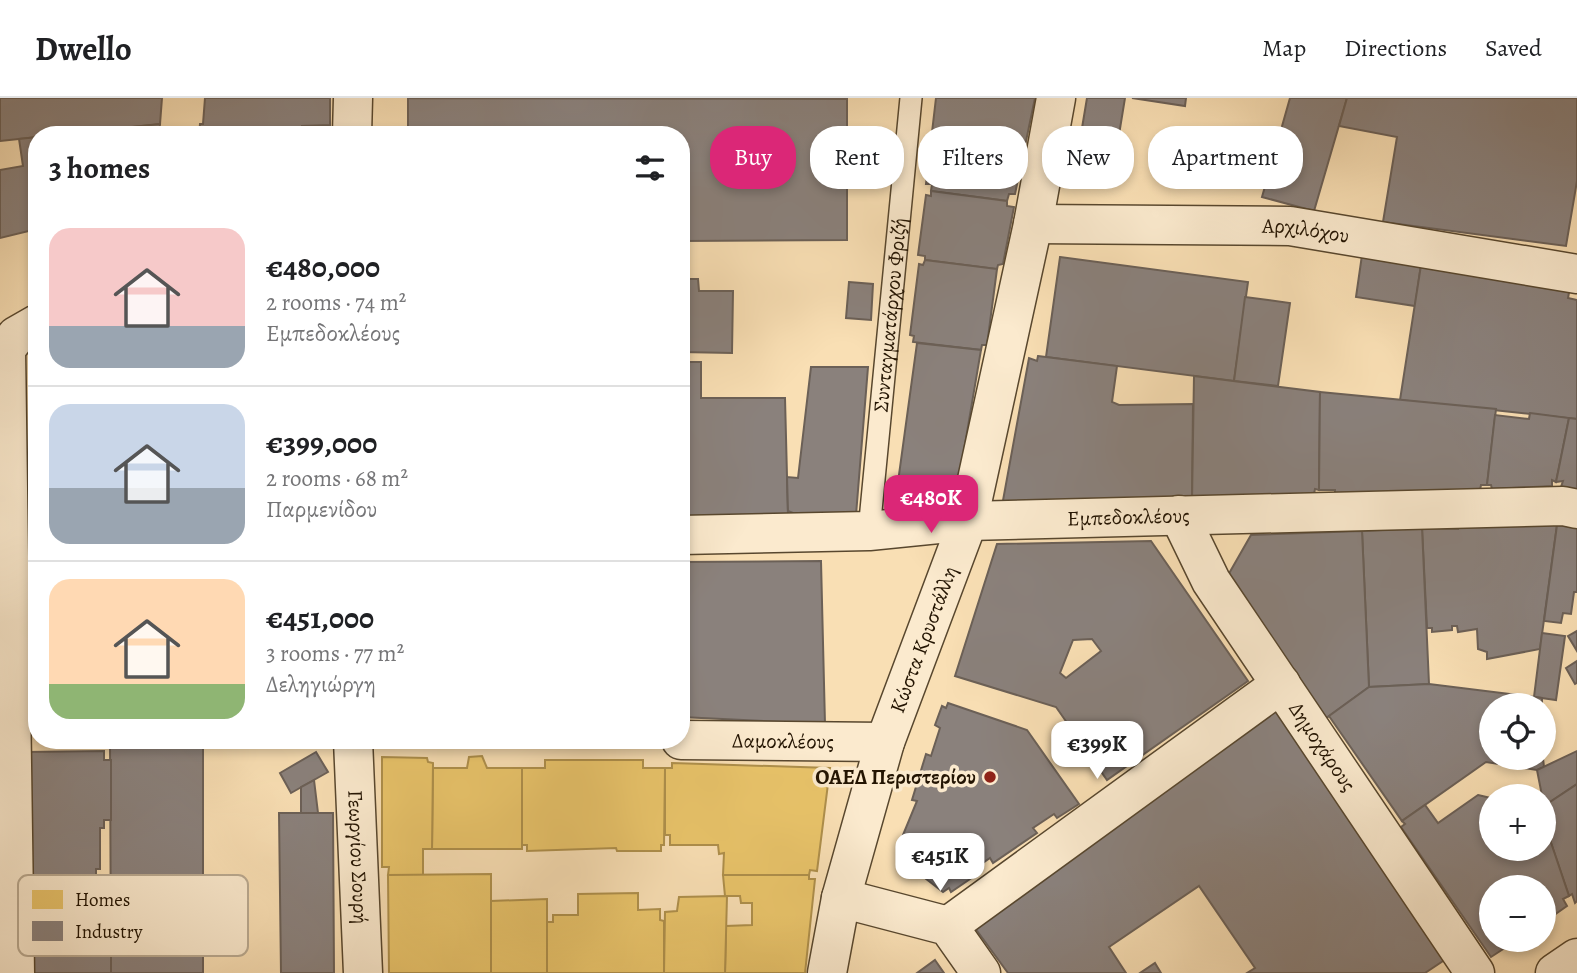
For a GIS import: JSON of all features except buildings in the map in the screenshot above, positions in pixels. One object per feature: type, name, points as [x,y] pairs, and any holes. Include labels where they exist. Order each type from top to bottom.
[{"type":"street","points":[[352,126],[353,98]]},
{"type":"street","name":"Κώστα Κρυστάλλη","points":[[827,973],[841,898],[886,742],[968,521],[1033,224],[1056,98]]},
{"type":"street","name":"Αρχιλόχου","points":[[1033,224],[1290,226],[1577,274]]},
{"type":"street","points":[[15,973],[6,743],[6,349],[16,335],[28,329]]},
{"type":"street","name":"Εμπεδοκλέους","points":[[690,535],[869,531],[968,521],[1563,506],[1577,509]]},
{"type":"street","name":"Δημοχάρους","points":[[1179,515],[1211,581],[1475,973]]},
{"type":"street","points":[[948,926],[1281,684]]},
{"type":"street","name":"Δαμοκλέους","points":[[690,740],[886,742]]},
{"type":"street","name":"Γεωργίου Σουρή","points":[[353,749],[363,973]]},
{"type":"street","points":[[841,898],[948,926],[981,973]]},
{"type":"street","points":[[1555,973],[1577,958]]},
{"type":"lane","name":"Συνταγματάρχου Φριζή","points":[[869,531],[911,98]]},
{"type":"place","name":"ΟΑΕΔ Περιστερίου","points":[[990,777]]}]
